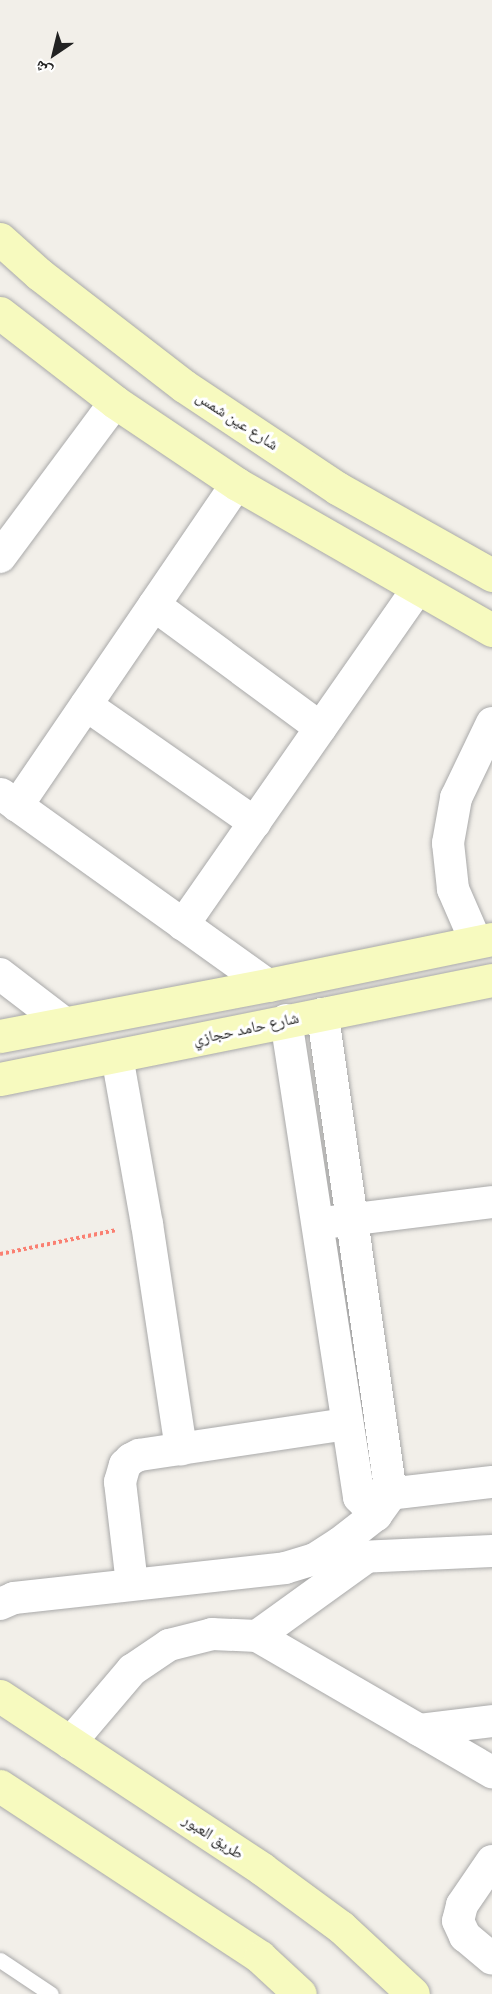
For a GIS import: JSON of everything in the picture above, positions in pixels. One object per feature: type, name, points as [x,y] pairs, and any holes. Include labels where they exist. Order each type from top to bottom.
[{"type":"street","name":"شارع عين شمس","points":[[0,239],[39,274],[184,386],[337,488],[492,575]]},
{"type":"street","points":[[0,313],[115,402],[237,484],[492,630]]},
{"type":"street","points":[[6,538],[115,402]]},
{"type":"street","points":[[237,484],[86,705],[9,800],[268,985]]},
{"type":"street","points":[[183,925],[418,588]]},
{"type":"street","points":[[154,605],[321,728]]},
{"type":"street","points":[[86,705],[255,823]]},
{"type":"street","points":[[0,1036],[268,985],[484,940],[453,889],[448,843],[456,798],[492,723]]},
{"type":"street","points":[[0,974],[64,1023]]},
{"type":"street","name":"شارع حامد حجازي","points":[[0,1079],[492,980]]},
{"type":"street","points":[[323,1014],[353,1220],[376,1502]]},
{"type":"street","points":[[286,1020],[319,1224],[347,1424],[376,1502]]},
{"type":"street","points":[[117,1056],[147,1224],[181,1449]]},
{"type":"street","points":[[319,1224],[492,1202]]},
{"type":"street","points":[[132,1584],[120,1482],[125,1465],[139,1455],[347,1424]]},
{"type":"street","points":[[315,1559],[376,1502],[492,1482]]},
{"type":"street","points":[[0,1604],[14,1598],[285,1568],[315,1559],[458,1555],[492,1551]]},
{"type":"street","points":[[458,1555],[492,1564]]},
{"type":"street","points":[[257,1636],[364,1558]]},
{"type":"street","points":[[70,1743],[132,1670],[169,1645],[212,1634],[257,1636],[492,1772]]},
{"type":"street","name":"طريق العبور","points":[[0,1696],[262,1869],[341,1927],[413,1994]]},
{"type":"street","points":[[419,1730],[492,1721]]},
{"type":"street","points":[[0,1786],[260,1957],[300,1994]]},
{"type":"street","points":[[492,1861],[462,1905],[458,1921],[465,1936],[492,1959]]},
{"type":"lane","points":[[0,1960],[51,1994]]},
{"type":"path","points":[[0,1254],[147,1224]]}]
